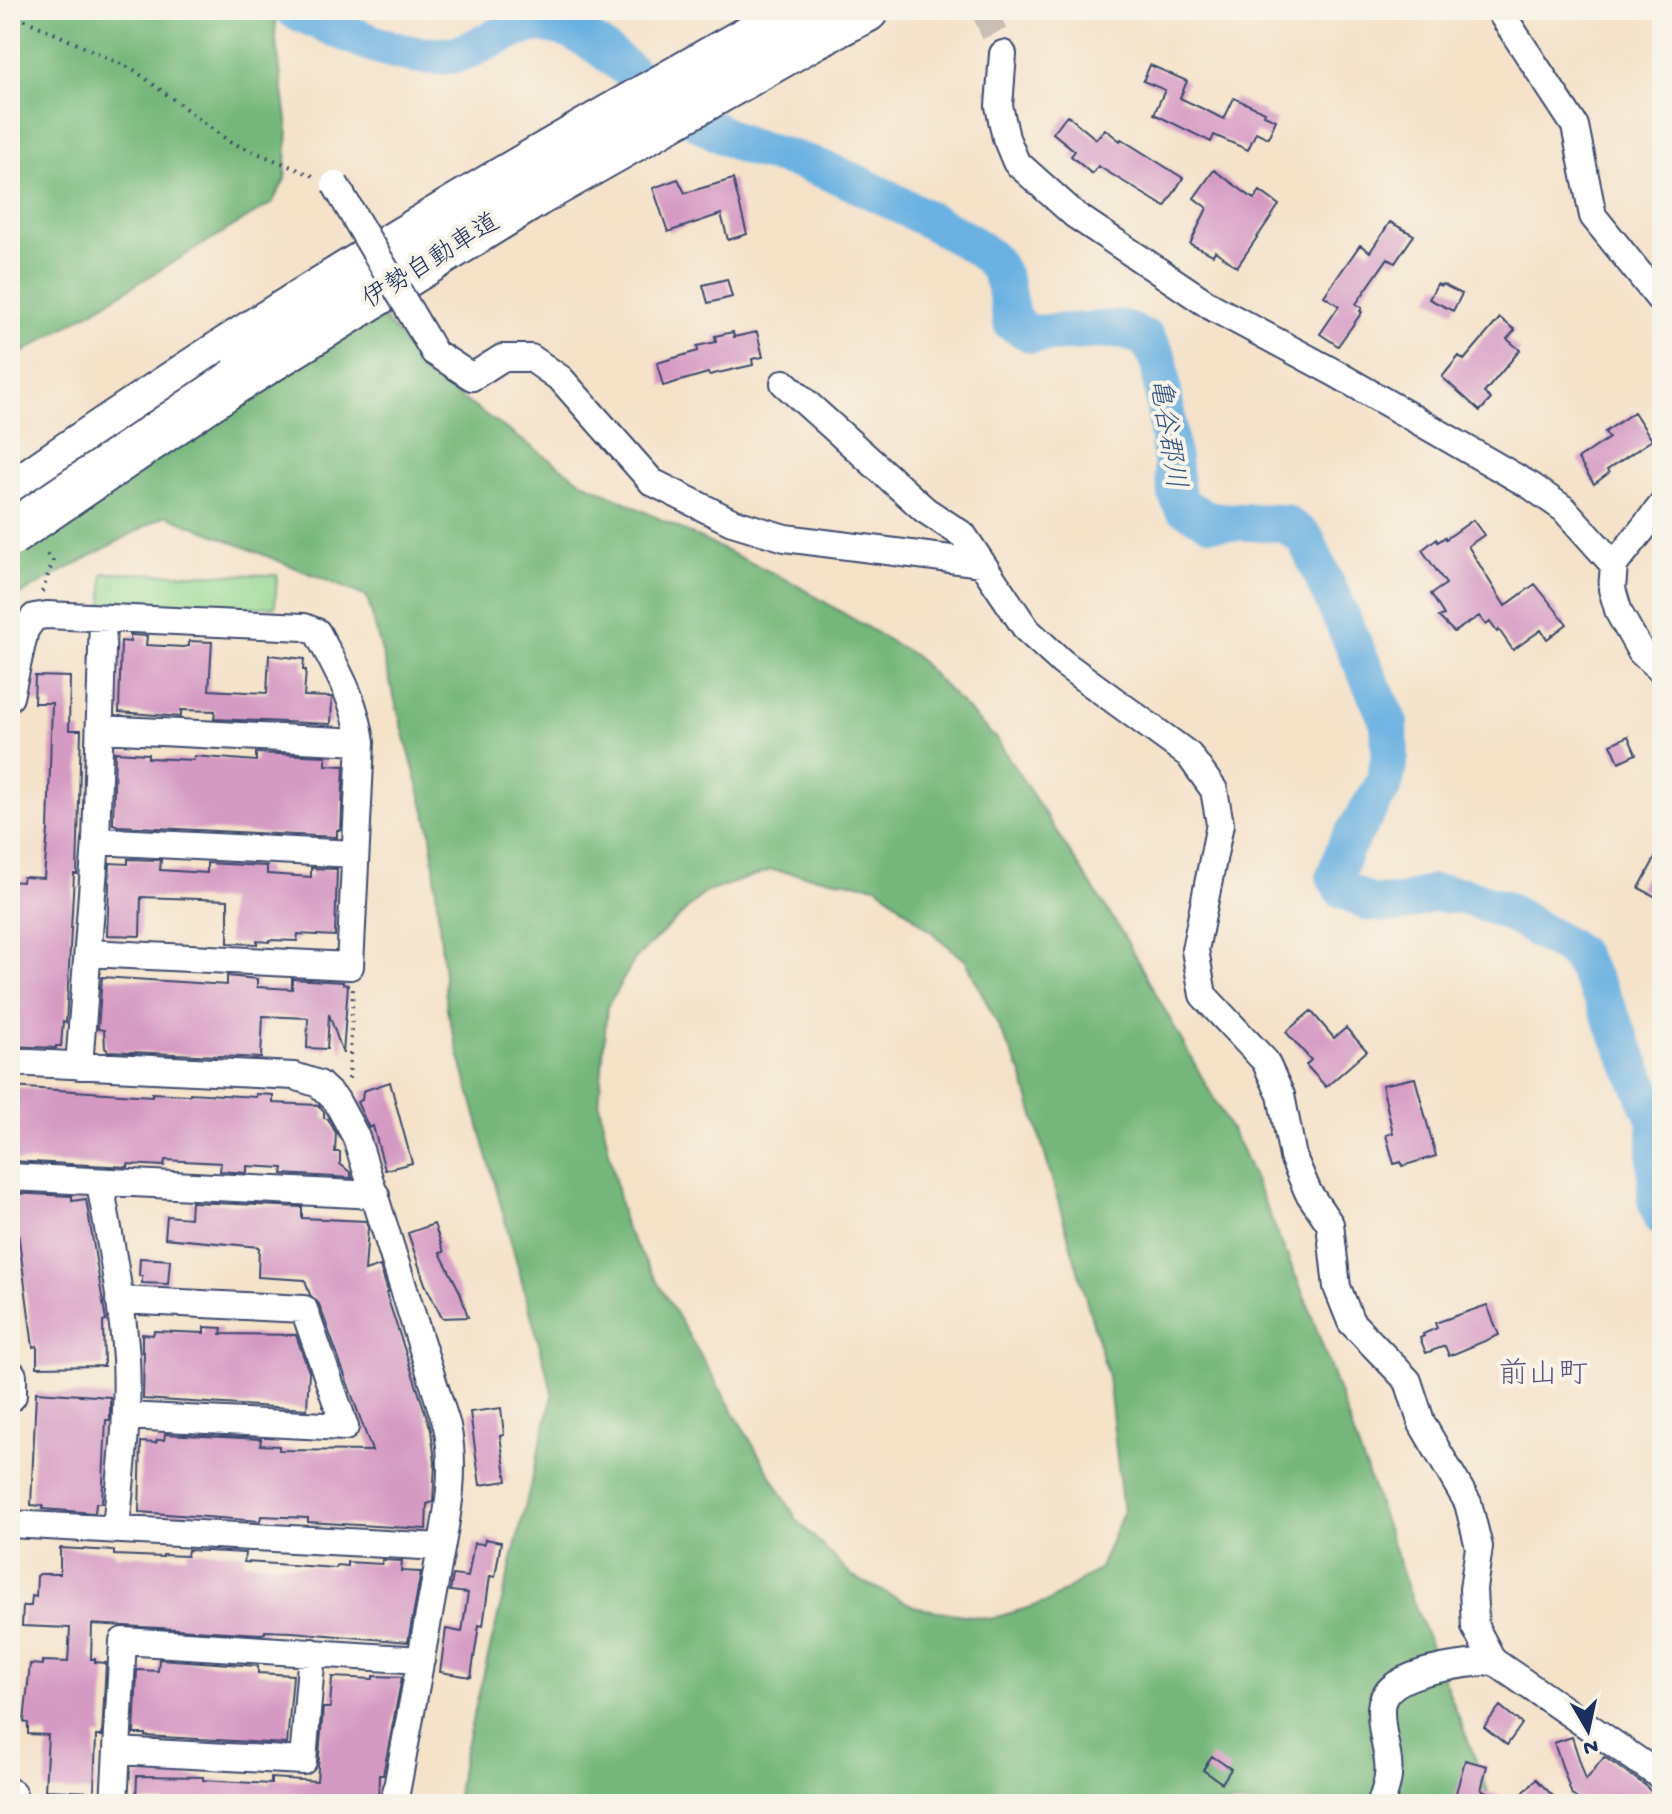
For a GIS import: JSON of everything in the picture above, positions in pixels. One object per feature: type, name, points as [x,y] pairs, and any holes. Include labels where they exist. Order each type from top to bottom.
[{"type":"highway","name":"伊勢自動車道","points":[[10,495],[535,195],[652,112],[804,19],[866,10]]},
{"type":"highway","name":"伊勢自動車道","points":[[23,537],[228,368]]},
{"type":"street","points":[[1499,10],[1575,126],[1593,216],[1662,302]]},
{"type":"street","points":[[1003,54],[999,106],[1006,138],[1016,162],[1075,215],[1212,307],[1335,373],[1531,486],[1564,509],[1614,565]]},
{"type":"street","points":[[335,184],[434,352],[472,377],[502,358],[531,358],[561,379],[652,482],[732,522],[785,538],[982,563]]},
{"type":"street","points":[[784,383],[925,510],[963,535],[1027,630],[1063,663],[1189,755],[1214,790],[1220,824],[1195,950],[1203,995],[1265,1061],[1281,1095],[1293,1157],[1308,1192],[1330,1224],[1337,1287],[1351,1322],[1408,1381],[1422,1424],[1468,1503],[1479,1547],[1473,1589],[1475,1627],[1493,1661],[1662,1777]]},
{"type":"street","points":[[1662,505],[1614,565],[1612,589],[1619,613],[1641,652],[1662,671]]},
{"type":"street","points":[[10,697],[25,630],[34,617],[47,615],[304,627],[317,632],[350,694],[358,717],[361,742],[350,966],[89,953]]},
{"type":"street","points":[[79,1066],[96,841],[103,619]]},
{"type":"street","points":[[100,729],[361,742]]},
{"type":"street","points":[[96,841],[355,854]]},
{"type":"street","points":[[10,1062],[294,1076],[319,1084],[336,1100],[356,1137],[452,1449],[453,1473],[441,1547],[394,1804]]},
{"type":"street","points":[[10,1177],[376,1195]]},
{"type":"street","points":[[100,1183],[126,1358],[127,1416],[116,1529]]},
{"type":"street","points":[[119,1300],[304,1309],[345,1427],[127,1416]]},
{"type":"street","points":[[10,1376],[10,1395]]},
{"type":"street","points":[[10,1524],[441,1547]]},
{"type":"street","points":[[114,1804],[123,1641],[421,1660]]},
{"type":"street","points":[[117,1751],[303,1761],[312,1652]]},
{"type":"street","points":[[1380,1804],[1389,1784],[1381,1706],[1387,1690],[1401,1681],[1448,1665],[1493,1661]]},
{"type":"street","points":[[10,1795],[12,1804]]},
{"type":"path","points":[[10,13],[134,70],[230,142],[335,184]]},
{"type":"path","points":[[23,537],[53,561],[34,617]]},
{"type":"path","points":[[336,1100],[349,1083],[353,976],[350,966]]},
{"type":"green space","points":[[10,10],[277,10],[275,34],[288,127],[285,179],[272,203],[10,360]]},
{"type":"green space","points":[[373,306],[441,384],[581,481],[791,582],[915,656],[997,740],[1124,936],[1242,1150],[1308,1305],[1409,1591],[1493,1804],[456,1804],[461,1766],[553,1394],[447,1010],[431,833],[367,597],[166,515],[21,594],[10,590],[10,480]],"holes":[[[771,870],[877,886],[966,961],[1022,1074],[1108,1376],[1123,1513],[1100,1568],[1048,1602],[990,1619],[918,1608],[853,1577],[797,1520],[625,1227],[599,1104],[607,1007],[635,959],[704,893]]]},
{"type":"green space","points":[[103,573],[277,575],[275,607],[103,606]]},
{"type":"building","points":[[1150,65],[1187,81],[1180,98],[1224,119],[1234,98],[1265,112],[1264,115],[1276,120],[1268,138],[1256,132],[1248,150],[1214,135],[1211,142],[1154,114],[1165,90],[1143,81]]},
{"type":"building","points":[[1067,115],[1096,139],[1105,129],[1183,178],[1165,207],[1098,166],[1092,174],[1071,156],[1075,151],[1053,133]]},
{"type":"building","points":[[1214,170],[1254,199],[1260,191],[1279,205],[1237,267],[1215,251],[1213,255],[1190,244],[1207,208],[1194,198]]},
{"type":"building","points":[[678,179],[685,193],[733,179],[747,234],[728,240],[721,214],[668,232],[653,188]]},
{"type":"building","points":[[1390,222],[1414,235],[1395,263],[1388,258],[1356,304],[1362,312],[1338,346],[1320,334],[1339,306],[1324,296],[1360,245],[1370,252]]},
{"type":"building","points":[[727,279],[732,297],[708,303],[703,285]]},
{"type":"building","points":[[1437,284],[1462,294],[1453,311],[1429,299]]},
{"type":"building","points":[[1500,318],[1515,330],[1507,339],[1520,350],[1484,393],[1491,399],[1480,411],[1442,377],[1459,356],[1464,360]]},
{"type":"building","points":[[733,332],[734,337],[757,332],[763,357],[752,359],[753,365],[708,373],[663,386],[657,363],[698,351],[697,346],[716,342],[715,336]]},
{"type":"building","points":[[1634,412],[1652,440],[1607,470],[1609,473],[1594,484],[1578,459],[1609,438],[1605,432]]},
{"type":"building","points":[[1473,520],[1484,535],[1468,546],[1505,606],[1535,584],[1567,624],[1547,639],[1541,630],[1513,650],[1499,630],[1497,632],[1490,622],[1486,625],[1479,616],[1454,632],[1439,617],[1444,615],[1431,594],[1446,584],[1422,550],[1436,539],[1438,542],[1446,539]]},
{"type":"building","points":[[130,635],[147,636],[146,645],[183,647],[189,646],[189,641],[212,642],[209,690],[267,693],[269,655],[304,659],[304,696],[332,697],[331,724],[214,719],[215,711],[181,710],[181,717],[119,712],[121,641],[130,642]]},
{"type":"building","points":[[35,676],[70,677],[69,730],[81,730],[77,874],[74,874],[66,1023],[63,1022],[61,1046],[56,1048],[10,1046],[10,881],[22,882],[23,877],[44,878],[48,830],[52,703],[34,703]]},
{"type":"building","points":[[1628,736],[1636,754],[1619,762],[1611,744]]},
{"type":"building","points":[[115,752],[148,754],[148,758],[194,760],[194,756],[256,761],[256,753],[326,756],[326,765],[344,766],[341,830],[337,830],[337,837],[118,826],[113,824]]},
{"type":"building","points":[[1662,845],[1662,900],[1639,888]]},
{"type":"building","points":[[128,859],[161,860],[160,870],[207,873],[207,863],[267,866],[267,874],[311,877],[311,868],[337,869],[335,936],[298,934],[297,941],[228,943],[228,900],[141,897],[140,936],[107,935],[110,863],[128,864]]},
{"type":"building","points":[[227,976],[257,979],[257,987],[292,989],[292,979],[343,982],[348,985],[343,1054],[329,1014],[327,1049],[307,1048],[308,1018],[263,1016],[261,1058],[108,1051],[105,1048],[104,1030],[98,1029],[102,977],[227,985]]},
{"type":"building","points":[[1311,1011],[1334,1038],[1346,1028],[1367,1051],[1326,1087],[1306,1065],[1311,1060],[1286,1032]]},
{"type":"building","points":[[1415,1078],[1436,1156],[1402,1166],[1401,1162],[1394,1164],[1386,1135],[1393,1133],[1382,1085]]},
{"type":"building","points":[[390,1082],[412,1163],[385,1170],[373,1126],[369,1128],[357,1102],[362,1100],[363,1091]]},
{"type":"building","points":[[10,1087],[152,1096],[152,1093],[190,1093],[256,1097],[256,1094],[273,1095],[273,1103],[318,1105],[336,1133],[335,1152],[340,1152],[340,1164],[352,1178],[282,1174],[283,1168],[247,1166],[247,1173],[220,1171],[221,1163],[165,1160],[164,1166],[128,1164],[128,1167],[11,1161],[13,1116],[10,1116]]},
{"type":"building","points":[[10,1193],[72,1196],[72,1201],[86,1199],[106,1321],[103,1322],[104,1366],[37,1367],[37,1346],[33,1347],[14,1201],[11,1202]]},
{"type":"building","points":[[191,1202],[302,1207],[302,1218],[366,1221],[365,1271],[380,1266],[431,1430],[435,1462],[433,1502],[427,1504],[426,1529],[308,1522],[308,1518],[261,1516],[260,1521],[139,1512],[141,1442],[156,1443],[157,1440],[164,1440],[165,1434],[261,1439],[260,1445],[279,1446],[279,1450],[372,1451],[319,1304],[310,1295],[305,1280],[258,1277],[259,1247],[165,1238],[167,1216],[190,1218]]},
{"type":"building","points":[[434,1224],[444,1252],[440,1253],[460,1292],[468,1317],[442,1318],[425,1284],[408,1233]]},
{"type":"building","points":[[140,1258],[170,1260],[168,1284],[142,1283],[142,1276],[139,1276]]},
{"type":"building","points":[[1487,1305],[1499,1335],[1449,1356],[1445,1346],[1426,1353],[1420,1338],[1437,1328],[1435,1323]]},
{"type":"building","points":[[204,1327],[222,1328],[221,1334],[296,1335],[309,1372],[307,1409],[143,1399],[142,1334],[153,1335],[154,1331],[204,1333]]},
{"type":"building","points":[[36,1392],[110,1397],[102,1503],[96,1503],[95,1513],[42,1509],[43,1506],[31,1505]]},
{"type":"building","points":[[501,1408],[504,1435],[500,1436],[507,1481],[480,1485],[470,1412]]},
{"type":"building","points":[[485,1539],[501,1542],[495,1577],[490,1576],[483,1626],[479,1625],[471,1677],[440,1672],[446,1629],[462,1632],[468,1593],[450,1591],[453,1575],[468,1577],[474,1543],[484,1544]]},
{"type":"building","points":[[60,1548],[163,1557],[187,1556],[188,1550],[245,1553],[244,1562],[336,1568],[337,1565],[347,1566],[347,1562],[382,1564],[382,1560],[402,1561],[401,1571],[421,1572],[408,1642],[292,1632],[265,1631],[261,1634],[92,1624],[91,1659],[106,1663],[102,1736],[96,1736],[94,1792],[45,1790],[48,1735],[28,1734],[28,1723],[24,1722],[30,1664],[68,1662],[70,1628],[22,1626],[23,1606],[31,1606],[32,1596],[36,1597],[37,1576],[60,1574]]},
{"type":"building","points":[[159,1659],[258,1666],[258,1673],[293,1675],[287,1744],[134,1734],[137,1670],[158,1671]]},
{"type":"building","points":[[373,1676],[402,1677],[383,1775],[379,1775],[378,1804],[248,1804],[211,1800],[211,1803],[198,1804],[136,1802],[137,1776],[203,1777],[203,1780],[271,1784],[271,1778],[317,1781],[323,1708],[330,1708],[332,1677],[373,1679]]},
{"type":"building","points":[[1500,1706],[1522,1724],[1507,1745],[1484,1727]]},
{"type":"building","points":[[1572,1737],[1586,1780],[1604,1757],[1645,1785],[1662,1804],[1584,1804],[1572,1795],[1554,1743]]},
{"type":"building","points":[[1212,1756],[1231,1769],[1222,1783],[1203,1770]]},
{"type":"building","points":[[1465,1760],[1487,1766],[1481,1790],[1512,1799],[1512,1804],[1453,1804]]},
{"type":"building","points":[[1536,1779],[1561,1804],[1513,1804]]},
{"type":"waterway","name":"亀谷郡川","points":[[294,10],[378,46],[424,56],[446,56],[466,51],[512,30],[531,25],[558,27],[594,43],[672,105],[715,131],[749,147],[802,162],[853,182],[972,245],[988,256],[999,270],[1012,323],[1032,334],[1123,329],[1147,339],[1159,360],[1176,492],[1182,506],[1210,521],[1284,523],[1305,538],[1389,723],[1390,755],[1384,784],[1346,846],[1335,876],[1342,889],[1370,903],[1399,904],[1433,893],[1464,896],[1507,911],[1577,953],[1604,1001],[1656,1121],[1656,1200],[1662,1217]]},
{"type":"tunnel","points":[[984,10],[1003,54]]},
{"type":"district","name":"前山町","points":[[1543,1372]]}]
